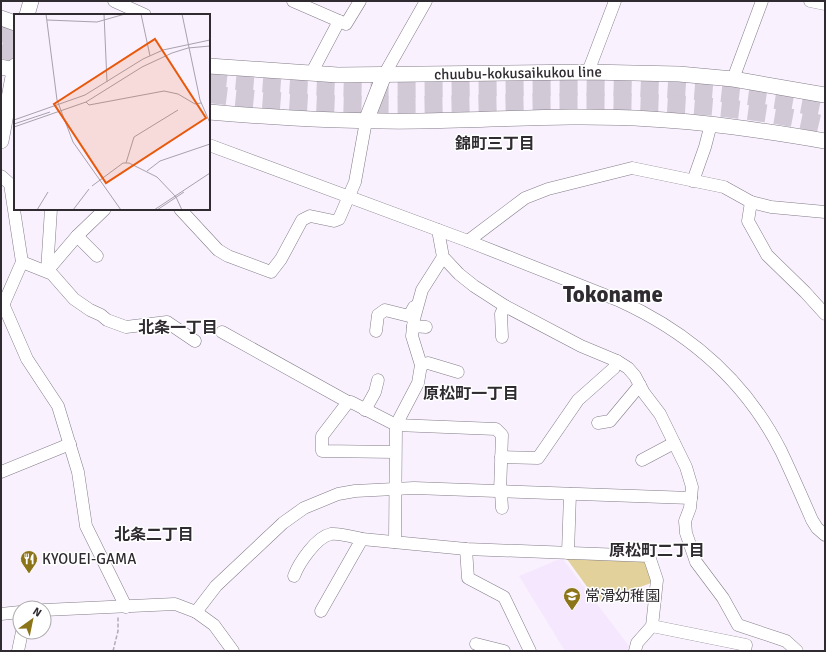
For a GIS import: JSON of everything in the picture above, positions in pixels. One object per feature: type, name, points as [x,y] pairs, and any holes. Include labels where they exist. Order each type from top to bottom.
[{"type":"main road","points":[[27,14],[31,1]]},
{"type":"main road","points":[[1,18],[14,23]]},
{"type":"main road","name":"chuubu-kokusaikukou line","points":[[210,66],[311,74],[384,75],[588,72],[679,74],[733,79],[825,95]]},
{"type":"main road","points":[[1,141],[11,68]]},
{"type":"main road","points":[[366,121],[384,75]]},
{"type":"main road","points":[[210,112],[366,121],[594,117],[648,118],[711,124],[825,141]]},
{"type":"street","points":[[114,1],[143,14]]},
{"type":"street","points":[[295,2],[346,24],[360,1]]},
{"type":"street","points":[[384,75],[426,1]]},
{"type":"street","points":[[588,72],[615,1]]},
{"type":"street","points":[[733,79],[762,1]]},
{"type":"street","points":[[311,74],[339,21]]},
{"type":"street","points":[[181,210],[218,250],[228,256],[271,272],[281,259],[302,220],[310,216],[334,221],[339,219],[350,197],[355,182],[366,121]]},
{"type":"street","points":[[693,181],[705,147],[711,124]]},
{"type":"street","points":[[210,145],[468,241],[620,301],[642,311],[686,338],[705,353],[740,388],[781,451],[812,520],[817,528],[825,535]]},
{"type":"street","points":[[468,241],[525,198],[554,187],[632,168],[724,187],[751,202],[771,207],[825,212]]},
{"type":"street","points":[[1,176],[10,184],[22,262],[2,307],[26,359],[58,406],[78,472],[86,526],[122,607]]},
{"type":"street","points":[[751,202],[748,221],[767,255],[806,292],[825,314]]},
{"type":"street","points":[[47,271],[51,210]]},
{"type":"street","points":[[47,271],[77,236],[104,210]]},
{"type":"street","points":[[438,230],[443,257],[474,286],[505,306],[581,346],[617,361],[628,368],[660,414],[686,467],[692,487],[690,508],[685,521],[686,533],[696,562],[723,598],[738,625],[786,641],[797,651]]},
{"type":"street","points":[[77,236],[97,256]]},
{"type":"street","points":[[395,542],[394,488],[396,425],[418,383],[422,365],[412,336],[416,308],[422,290],[443,257]]},
{"type":"street","points":[[22,262],[47,271],[59,280],[74,299],[90,310],[101,314],[107,320],[126,327],[167,322],[195,340]]},
{"type":"street","points":[[502,337],[501,314],[505,306]]},
{"type":"street","points":[[376,331],[378,314],[385,310],[409,316],[414,307],[416,308]]},
{"type":"street","points":[[412,336],[426,327]]},
{"type":"street","points":[[222,332],[348,402],[351,402],[396,425],[496,429],[502,435],[500,492],[502,508]]},
{"type":"street","points":[[501,457],[538,458],[578,400],[614,368],[617,361]]},
{"type":"street","points":[[422,365],[428,363],[458,372]]},
{"type":"street","points":[[365,410],[375,392],[378,380]]},
{"type":"street","points":[[598,424],[610,421],[640,385]]},
{"type":"street","points":[[348,402],[322,436],[322,451],[395,452]]},
{"type":"street","points":[[642,460],[674,443]]},
{"type":"street","points":[[1,472],[70,444]]},
{"type":"street","points":[[196,612],[216,586],[283,523],[304,508],[338,494],[394,488],[691,498]]},
{"type":"street","points":[[568,553],[570,494]]},
{"type":"street","points":[[294,576],[300,561],[323,538],[331,534],[362,539],[466,549],[649,556],[657,580],[652,626],[637,643],[635,651]]},
{"type":"street","points":[[321,611],[362,539]]},
{"type":"street","points":[[466,549],[468,578],[504,596],[530,651]]},
{"type":"street","points":[[52,610],[175,604],[196,612],[214,625],[233,651]]},
{"type":"street","points":[[1,614],[12,613]]},
{"type":"street","points":[[652,626],[746,644],[744,651]]},
{"type":"street","points":[[18,651],[20,640]]},
{"type":"street","points":[[476,644],[504,651]]},
{"type":"path","points":[[113,651],[122,607]]},
{"type":"shaded area","name":"常滑幼稚園","points":[[562,558],[629,646],[629,651],[565,651],[519,576]]},
{"type":"shaded area","points":[[567,559],[647,560],[654,582],[598,602]]},
{"type":"tunnel","points":[[1,33],[14,36]]},
{"type":"tunnel","points":[[1,49],[14,53]]},
{"type":"tunnel","points":[[210,78],[286,85],[364,88],[653,88],[710,92],[768,99],[825,109]]},
{"type":"tunnel","points":[[210,94],[288,102],[367,105],[572,102],[674,104],[725,108],[775,115],[825,125]]},
{"type":"place","name":"KYOUEI-GAMA","points":[[29,574]]},
{"type":"place","name":"常滑幼稚園","points":[[572,611]]},
{"type":"district","name":"錦町三丁目","points":[[495,143]]},
{"type":"district","name":"Tokoname","points":[[613,294]]},
{"type":"district","name":"北条一丁目","points":[[178,327]]},
{"type":"district","name":"原松町一丁目","points":[[471,393]]},
{"type":"district","name":"北条二丁目","points":[[154,534]]},
{"type":"district","name":"原松町二丁目","points":[[657,550]]}]
